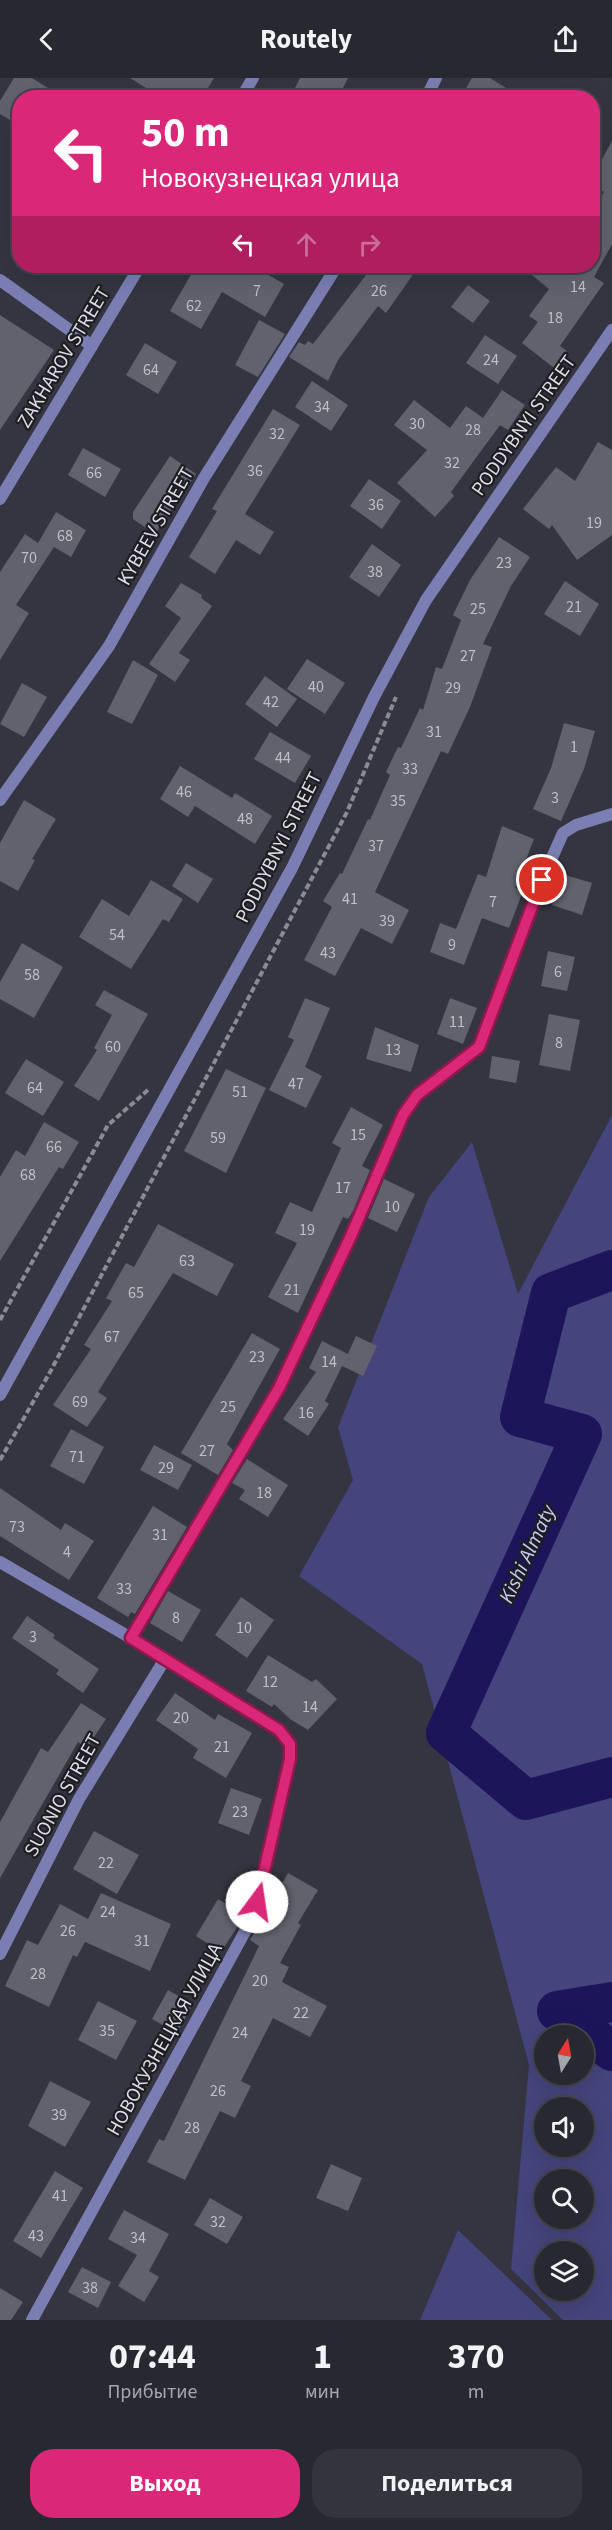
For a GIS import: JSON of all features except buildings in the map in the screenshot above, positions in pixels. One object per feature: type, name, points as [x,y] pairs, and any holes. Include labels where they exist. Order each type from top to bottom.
[{"type":"street","name":"ZAKHAROV STREET","points":[[0,499],[136,273]]},
{"type":"street","name":"KYBEEV STREET","points":[[0,800],[109,646],[204,478],[333,273]]},
{"type":"street","points":[[0,280],[92,346]]},
{"type":"street","name":"PODDYBNYI STREET","points":[[0,1395],[292,868],[374,697],[426,600],[612,330]]},
{"type":"street","points":[[131,1638],[279,1388],[350,1238],[403,1115],[417,1095],[479,1047],[542,880],[563,833],[576,825],[612,814]]},
{"type":"street","name":"НОВОКУЗНЕЦКАЯ УЛИЦА","points":[[0,1562],[131,1638],[279,1730],[290,1744],[290,1759],[253,1917],[32,2320]]},
{"type":"street","name":"SUONIO STREET","points":[[0,1954],[79,1799],[165,1659]]},
{"type":"path","points":[[0,1460],[49,1374],[347,812],[400,687]]},
{"type":"path","points":[[0,1320],[108,1125],[157,1082]]},
{"type":"shaded area","points":[[612,1115],[612,2320],[563,2320],[544,2301],[594,2301],[594,2241],[534,2241],[534,2292],[511,2269],[529,2065],[422,1664],[299,1576],[353,1480],[338,1427],[429,1197],[472,1142],[518,1294]]},
{"type":"shaded area","points":[[458,2230],[552,2320],[420,2320]]},
{"type":"waterway","name":"Kіshі Almaty","points":[[612,1270],[551,1293],[520,1417],[582,1434],[446,1733],[526,1800],[612,1777]]},
{"type":"waterway","name":"Kіshі Almaty","points":[[612,2002],[557,2011],[612,2051]]},
{"type":"route","points":[[257,1902],[290,1759],[290,1744],[279,1730],[131,1638],[279,1388],[350,1238],[403,1115],[417,1095],[479,1047],[542,880]]}]
